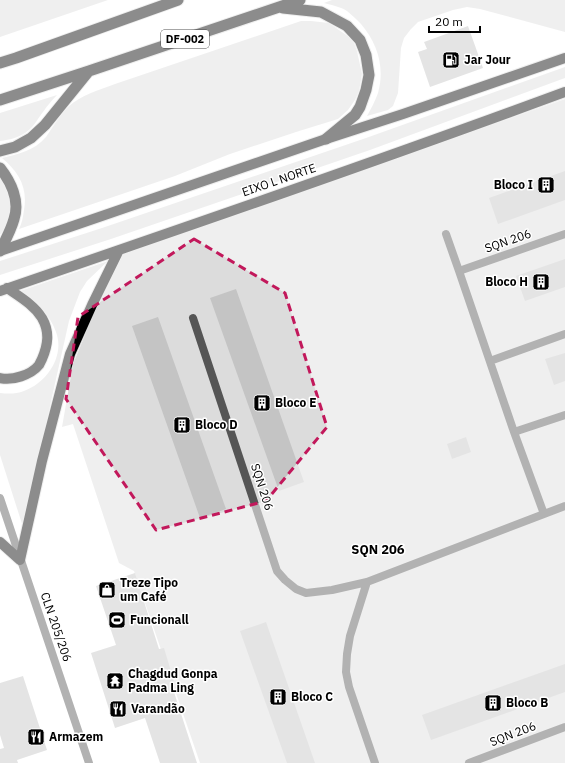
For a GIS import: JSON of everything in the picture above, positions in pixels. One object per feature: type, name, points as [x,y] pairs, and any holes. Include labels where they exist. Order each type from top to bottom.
[{"type":"highway","points":[[0,64],[178,0]]},
{"type":"highway","name":"DF-002","points":[[0,100],[300,0]]},
{"type":"highway","points":[[281,7],[321,12],[347,26],[360,40],[366,55],[369,75],[360,107],[355,114],[326,139]]},
{"type":"highway","points":[[0,57],[16,58]]},
{"type":"highway","points":[[0,150],[15,147],[31,138],[45,125],[89,71]]},
{"type":"highway","points":[[0,168],[13,189],[16,204],[14,218],[0,251]]},
{"type":"main road","name":"EIXO L NORTE","points":[[0,251],[565,58]]},
{"type":"main road","name":"EIXO L NORTE","points":[[4,290],[565,92]]},
{"type":"main road","points":[[0,542],[20,560],[42,461],[70,354],[119,250]]},
{"type":"main road","points":[[0,378],[7,380],[28,374],[39,365],[46,350],[48,339],[42,317],[27,301],[4,290]]},
{"type":"street","points":[[446,234],[514,432],[544,514]]},
{"type":"street","name":"SQN 206","points":[[459,271],[565,234]]},
{"type":"street","name":"SQN 206","points":[[193,318],[277,571],[296,589],[306,593],[332,590],[367,582],[565,506]]},
{"type":"street","points":[[490,361],[565,334]]},
{"type":"street","points":[[514,432],[565,415]]},
{"type":"street","name":"CLN 205/206","points":[[0,498],[89,763]]},
{"type":"street","points":[[367,582],[350,636],[346,672],[349,687],[375,763]]},
{"type":"street","name":"SQN 206","points":[[469,763],[565,727]]},
{"type":"highlighted area","points":[[194,239],[285,293],[327,427],[266,501],[156,530],[66,399],[78,317]]},
{"type":"shaded area","points":[[0,0],[108,0],[0,37]]},
{"type":"shaded area","points":[[332,0],[565,0],[565,32],[480,9],[467,7],[453,10],[418,22],[404,38],[401,48],[398,93],[393,106],[388,110],[367,116],[377,96],[380,84],[380,65],[376,48],[361,24],[349,13],[336,6],[324,3]]},
{"type":"shaded area","points":[[301,21],[329,23],[349,37],[354,43],[362,74],[359,91],[348,110],[338,119],[230,154],[175,176],[19,229],[23,218],[25,195],[21,181],[13,169],[2,158],[26,151],[36,146],[46,137],[62,114],[73,103],[90,93],[115,84]]},
{"type":"shaded area","points":[[565,67],[565,78],[370,150],[111,239],[0,275],[0,261],[102,228],[366,138]]},
{"type":"shaded area","points":[[57,95],[29,130],[15,138],[0,141],[0,113]]},
{"type":"shaded area","points":[[565,99],[565,763],[200,763],[134,571],[119,563],[73,424],[62,427],[73,364],[121,255]]},
{"type":"shaded area","points":[[0,174],[10,194],[12,209],[9,219],[0,235]]},
{"type":"shaded area","points":[[108,261],[87,281],[80,292],[69,321],[23,527],[0,455],[0,393],[12,394],[21,392],[40,382],[52,368],[56,359],[58,341],[50,319],[31,299],[20,291]]},
{"type":"building","name":"Jar Jour","points":[[468,26],[483,68],[430,87],[418,52],[427,49],[424,42]]},
{"type":"building","name":"Bloco I","points":[[565,171],[565,200],[498,224],[489,198]]},
{"type":"building","name":"Bloco H","points":[[565,259],[565,287],[525,301],[516,276]]},
{"type":"building","name":"Bloco E","points":[[236,289],[304,482],[279,491],[210,298]]},
{"type":"building","name":"Bloco D","points":[[158,317],[226,509],[200,518],[132,326]]},
{"type":"building","points":[[565,353],[565,381],[554,385],[545,359]]},
{"type":"building","points":[[466,437],[471,452],[452,459],[447,444]]},
{"type":"building","points":[[135,573],[159,649],[164,648],[177,691],[174,692],[197,763],[160,763],[145,718],[115,728],[91,653],[116,645],[96,586]]},
{"type":"building","name":"Bloco C","points":[[266,622],[315,763],[287,763],[240,631]]},
{"type":"building","name":"Bloco B","points":[[565,664],[565,692],[431,740],[422,715]]},
{"type":"building","points":[[23,676],[47,750],[17,760],[18,763],[0,763],[0,749],[4,748],[0,735],[0,683]]},
{"type":"place","name":"Jar Jour","points":[[451,60]]},
{"type":"place","name":"Bloco I","points":[[546,185]]},
{"type":"place","name":"Bloco H","points":[[541,282]]},
{"type":"place","name":"Bloco E","points":[[262,403]]},
{"type":"place","name":"Bloco D","points":[[182,425]]},
{"type":"place","name":"Treze Tipo um Café","points":[[107,590]]},
{"type":"place","name":"Funcionall","points":[[117,620]]},
{"type":"place","name":"Chagdud Gonpa Padma Ling","points":[[115,681]]},
{"type":"place","name":"Bloco C","points":[[278,697]]},
{"type":"place","name":"Bloco B","points":[[493,703]]},
{"type":"place","name":"Varandão","points":[[118,709]]},
{"type":"place","name":"Armazem","points":[[36,737]]},
{"type":"district","name":"SQN 206","points":[[378,549]]}]
